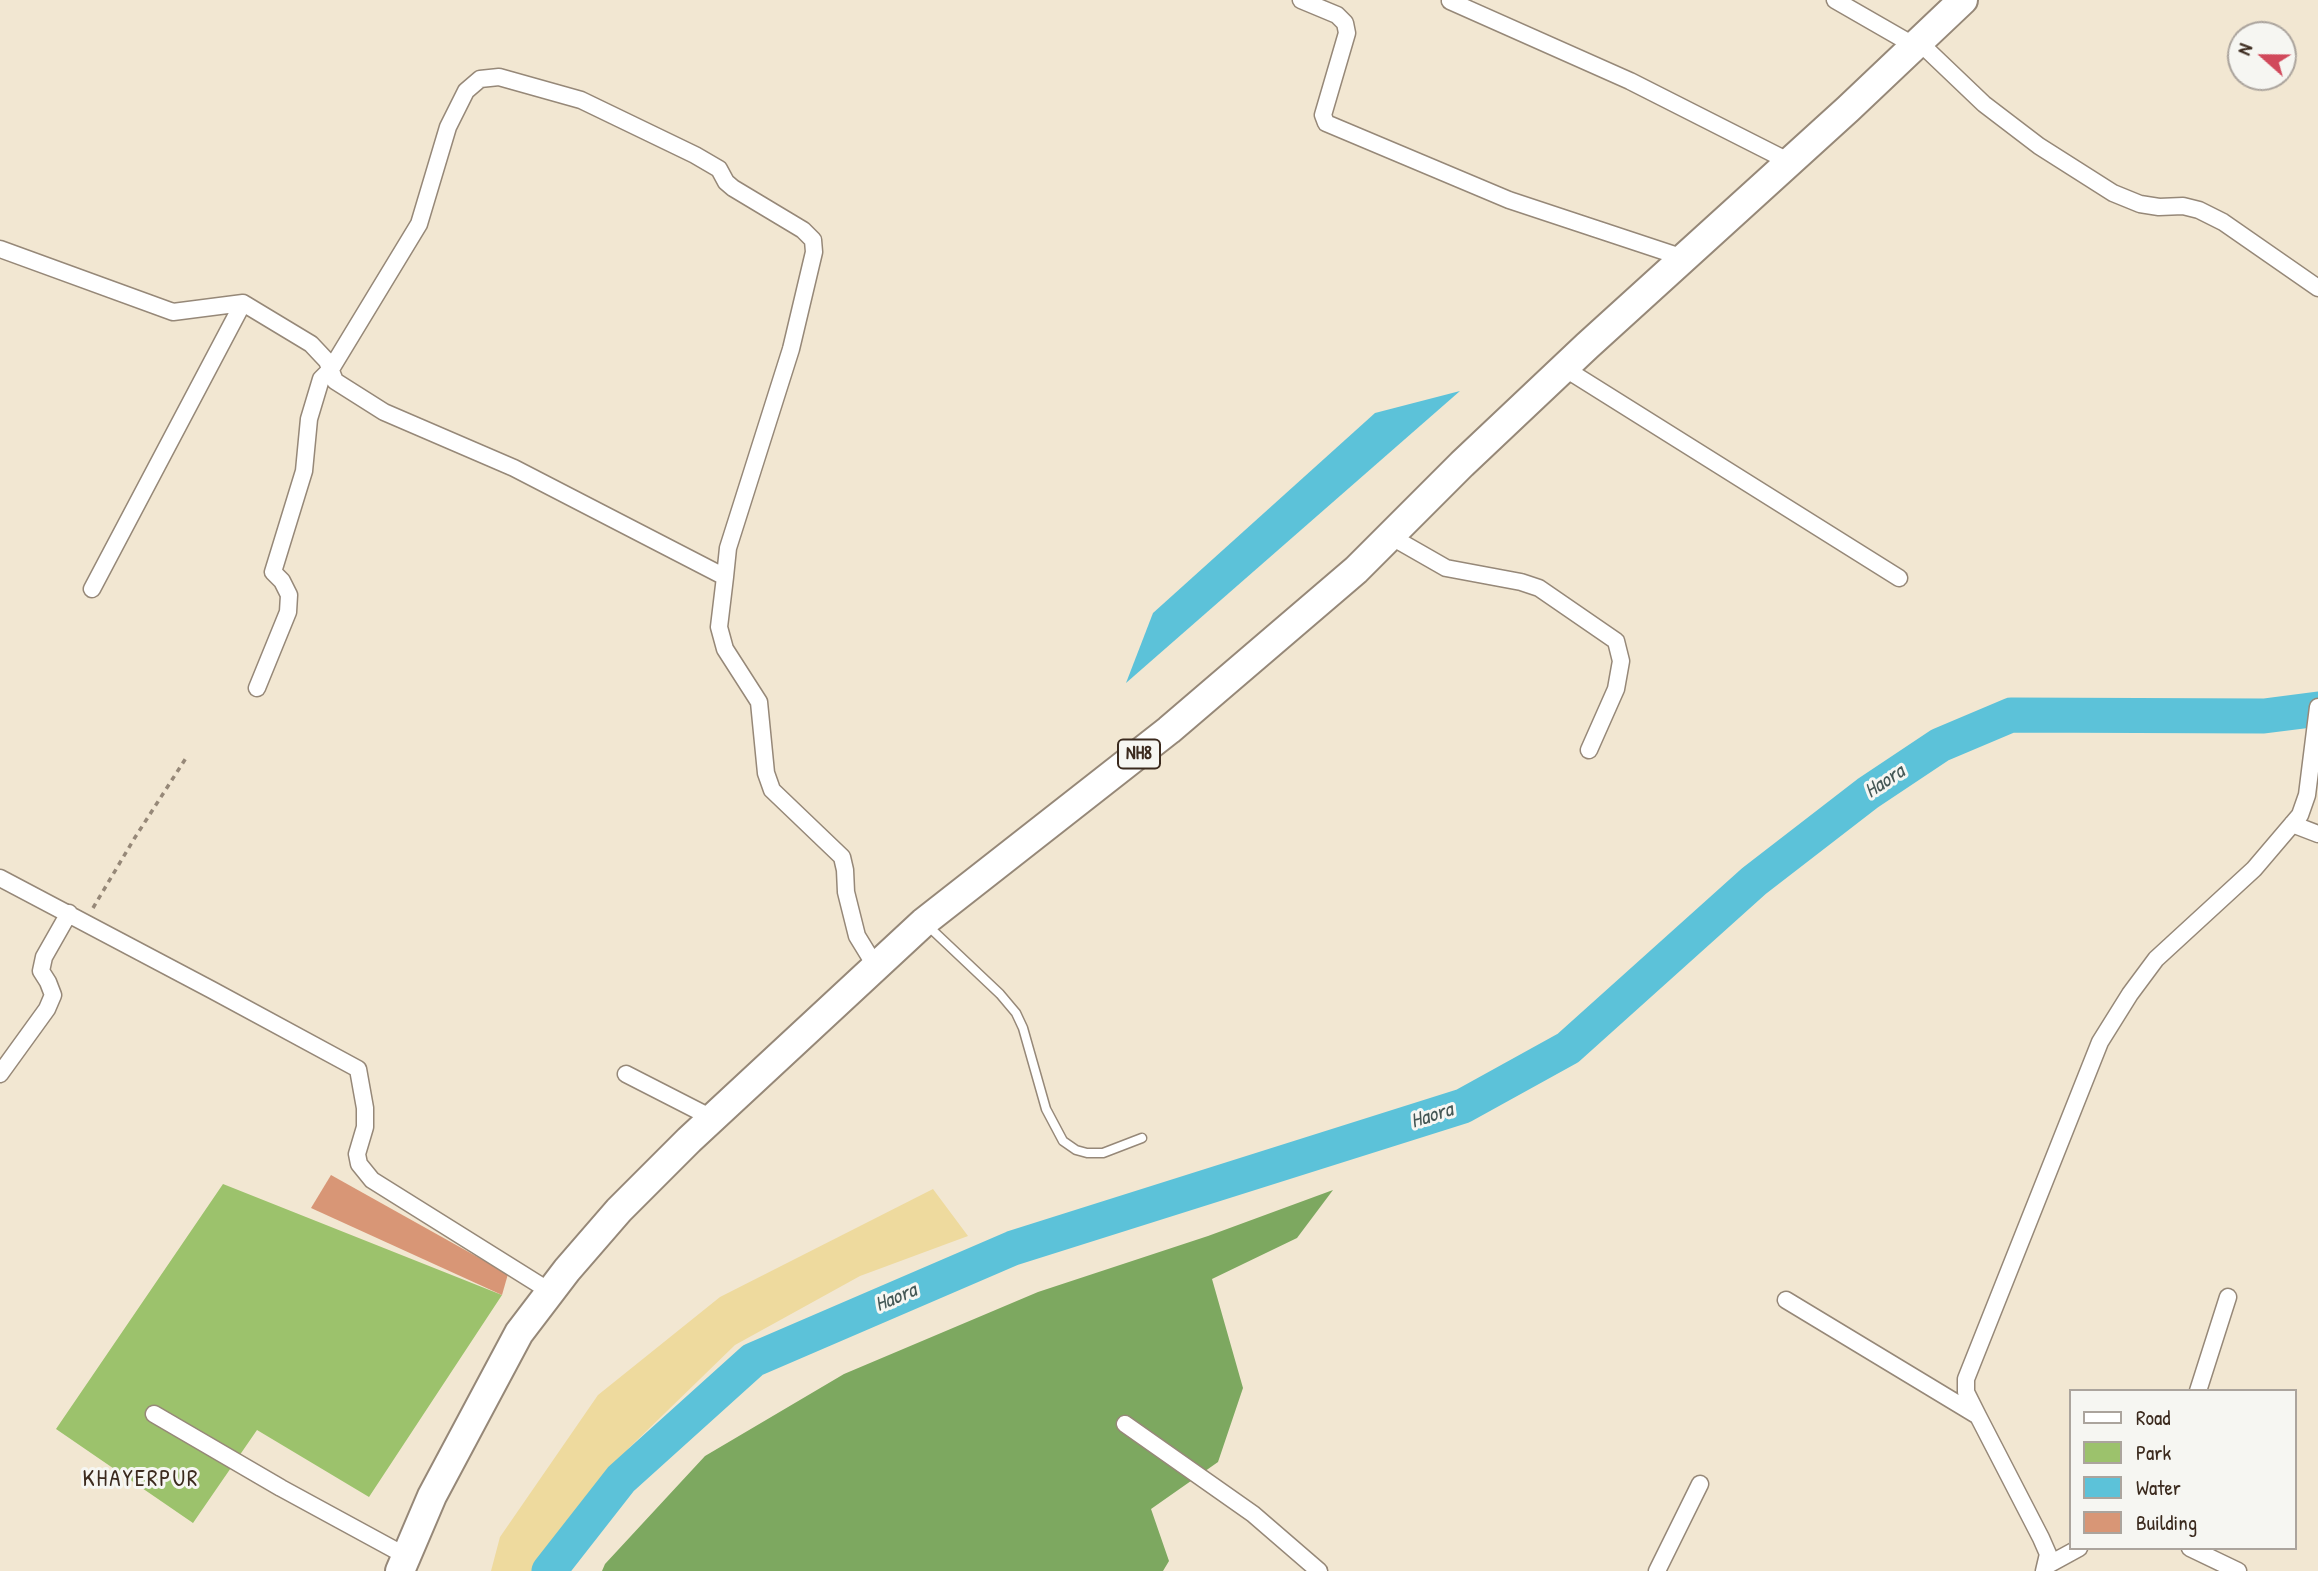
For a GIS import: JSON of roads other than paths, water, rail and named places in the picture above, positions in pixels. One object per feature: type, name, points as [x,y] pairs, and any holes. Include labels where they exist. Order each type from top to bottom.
[{"type":"highway","name":"NH8","points":[[403,1563],[432,1496],[519,1333],[619,1210],[712,1118],[924,922],[1169,730],[1356,570],[1563,368],[1964,0]]},
{"type":"street","points":[[1301,0],[1338,15],[1345,23],[1348,33],[1323,115],[1326,123],[1509,200],[1684,258]]},
{"type":"street","points":[[1835,0],[1917,44],[1984,104],[2039,146],[2113,193],[2140,204],[2183,206],[2199,210],[2223,222],[2318,288]]},
{"type":"street","points":[[1450,1],[1630,81],[1790,162]]},
{"type":"street","points":[[257,688],[288,612],[289,595],[282,580],[273,572],[304,471],[310,419],[321,379],[331,369],[419,224],[448,127],[466,91],[480,79],[499,76],[581,100],[719,169],[733,188],[803,230],[813,240],[814,251],[791,349],[728,548],[719,627],[725,649],[759,702],[766,773],[772,790],[842,857],[846,892],[856,936],[876,967]]},
{"type":"street","points":[[0,249],[173,312],[243,303],[311,344],[327,360],[335,381],[384,412],[514,468],[725,577]]},
{"type":"street","points":[[92,589],[243,303]]},
{"type":"street","points":[[1563,368],[1899,578]]},
{"type":"street","points":[[1390,536],[1446,568],[1539,588],[1616,641],[1621,661],[1616,689],[1589,750]]},
{"type":"street","points":[[2045,1569],[2048,1554],[1966,1392],[1966,1379],[2100,1042],[2156,959],[2254,869],[2300,815],[2307,795],[2318,706]]},
{"type":"street","points":[[2292,824],[2318,834]]},
{"type":"street","points":[[0,878],[358,1069],[365,1108],[365,1127],[357,1154],[359,1164],[372,1180],[551,1292]]},
{"type":"street","points":[[0,1074],[47,1009],[53,995],[41,971],[44,957],[69,913]]},
{"type":"street","points":[[626,1074],[712,1118]]},
{"type":"street","points":[[2199,1389],[2228,1297]]},
{"type":"street","points":[[1786,1300],[1978,1416]]},
{"type":"street","points":[[153,1414],[403,1563]]},
{"type":"street","points":[[1125,1424],[1252,1514],[1319,1571]]},
{"type":"street","points":[[1657,1571],[1700,1484]]},
{"type":"street","points":[[2045,1569],[2075,1550]]},
{"type":"street","points":[[2194,1550],[2238,1571]]},
{"type":"lane","points":[[924,922],[1000,994],[1016,1013],[1023,1028],[1046,1109],[1063,1141],[1076,1150],[1104,1153],[1142,1138]]},
{"type":"water","points":[[1460,391],[1126,683],[1153,613],[1375,413]]},
{"type":"waterway","name":"Haora","points":[[549,1571],[621,1479],[753,1360],[1013,1248],[1463,1106],[1568,1048],[1754,881],[1868,793],[1940,745],[2011,715],[2264,716],[2318,709]]},
{"type":"district","name":"KHAYERPUR","points":[[141,1480]]}]
